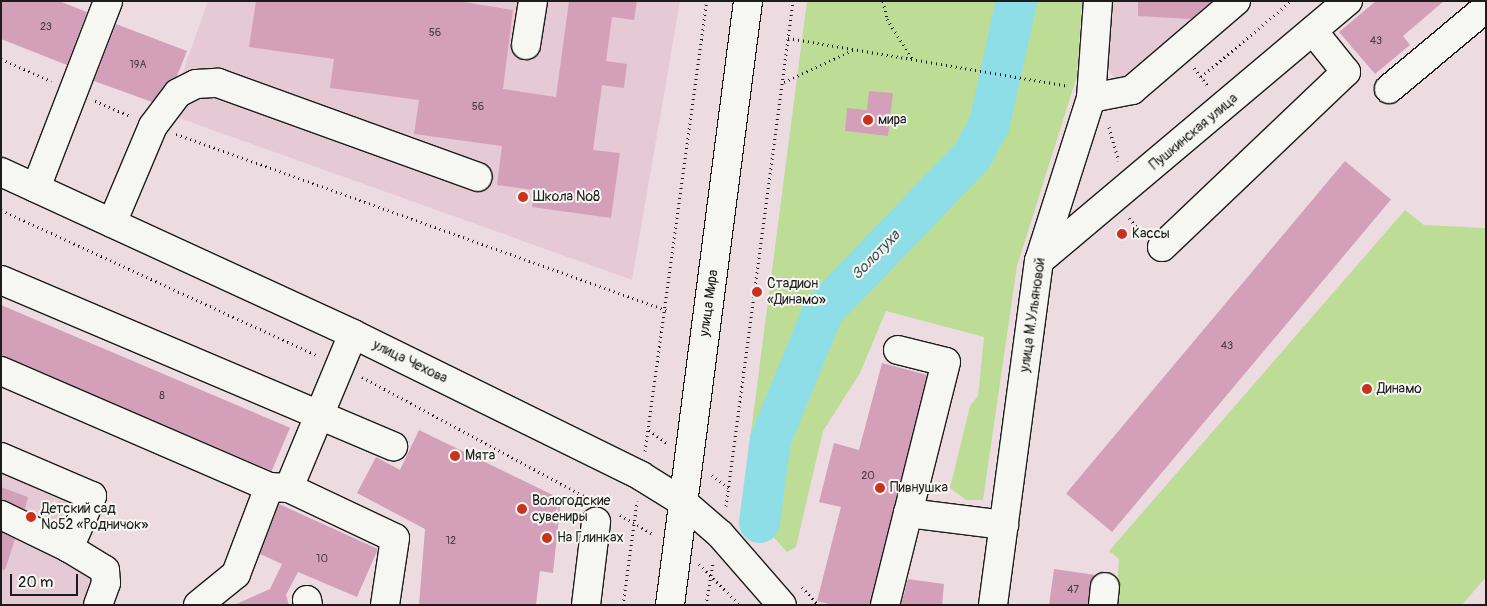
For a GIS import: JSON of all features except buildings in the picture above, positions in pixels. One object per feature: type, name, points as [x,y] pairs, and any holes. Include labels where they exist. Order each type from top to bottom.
[{"type":"street","points":[[36,188],[108,1]]},
{"type":"street","points":[[526,45],[533,1]]},
{"type":"street","name":"улица Мира","points":[[670,605],[748,1]]},
{"type":"street","name":"улица М.Ульяновой","points":[[993,605],[1039,261],[1091,98],[1098,1]]},
{"type":"street","points":[[1091,98],[1132,90],[1236,1]]},
{"type":"street","name":"Пушкинская улица","points":[[1039,261],[1348,1]]},
{"type":"street","points":[[1389,89],[1486,8]]},
{"type":"street","points":[[1155,243],[1346,72],[1312,31]]},
{"type":"street","points":[[112,223],[152,126],[178,92],[196,84],[218,84],[478,178]]},
{"type":"street","name":"улица Чехова","points":[[1,172],[353,334],[641,476],[683,502],[726,540],[782,605]]},
{"type":"street","points":[[1,280],[393,446]]},
{"type":"street","points":[[198,605],[236,574],[279,488],[319,416],[353,334]]},
{"type":"street","points":[[885,605],[946,362],[898,350]]},
{"type":"street","points":[[1,371],[395,538],[385,605]]},
{"type":"street","points":[[1,456],[92,496],[69,548]]},
{"type":"street","points":[[908,513],[1004,526]]},
{"type":"street","points":[[1,515],[69,548],[105,570],[106,583],[98,605]]},
{"type":"street","points":[[586,605],[596,522]]},
{"type":"path","points":[[623,605],[666,310],[707,1]]},
{"type":"path","points":[[706,605],[711,571],[726,540],[793,1]]},
{"type":"path","points":[[883,1],[887,19],[913,60]]},
{"type":"path","points":[[1201,77],[1291,1]]},
{"type":"path","points":[[788,38],[913,60],[984,69],[1021,76]]},
{"type":"path","points":[[783,82],[854,50]]},
{"type":"path","points":[[1179,50],[1224,106]]},
{"type":"path","points":[[1,59],[152,126],[666,310]]},
{"type":"path","points":[[1125,214],[1155,243]]},
{"type":"path","points":[[711,571],[740,605]]},
{"type":"shaded area","name":"Школа №8","points":[[208,1],[680,1],[632,280],[168,114]]},
{"type":"shaded area","points":[[1112,1],[1230,1],[1118,83],[1108,70]]},
{"type":"shaded area","name":"Детский сад №52 «Родничок»","points":[[1,464],[71,494],[47,550],[100,576],[88,605],[1,605]]},
{"type":"green space","points":[[807,1],[1082,1],[1077,76],[1017,266],[983,500],[966,500],[950,488],[970,406],[978,396],[984,337],[886,311],[860,373],[823,431],[796,547],[787,552],[748,509],[748,455]]},
{"type":"green space","name":"Динамо","points":[[1405,210],[1424,225],[1486,228],[1486,577],[1462,605],[1116,605],[1119,559],[1109,551]]},
{"type":"waterway","name":"Золотуха","points":[[759,522],[770,439],[823,310],[972,155],[989,123],[1016,1]]},
{"type":"place","name":"мира","points":[[868,120]]},
{"type":"place","name":"Школа №8","points":[[523,197]]},
{"type":"place","name":"Кассы","points":[[1122,234]]},
{"type":"place","name":"Стадион «Динамо»","points":[[757,292]]},
{"type":"place","name":"Динамо","points":[[1367,389]]},
{"type":"place","name":"Мята","points":[[455,456]]},
{"type":"place","name":"Пивнушка","points":[[880,488]]},
{"type":"place","name":"Вологодские сувениры","points":[[522,509]]},
{"type":"place","name":"Детский сад №52 «Родничок»","points":[[31,517]]},
{"type":"place","name":"На Глинках","points":[[547,538]]}]
